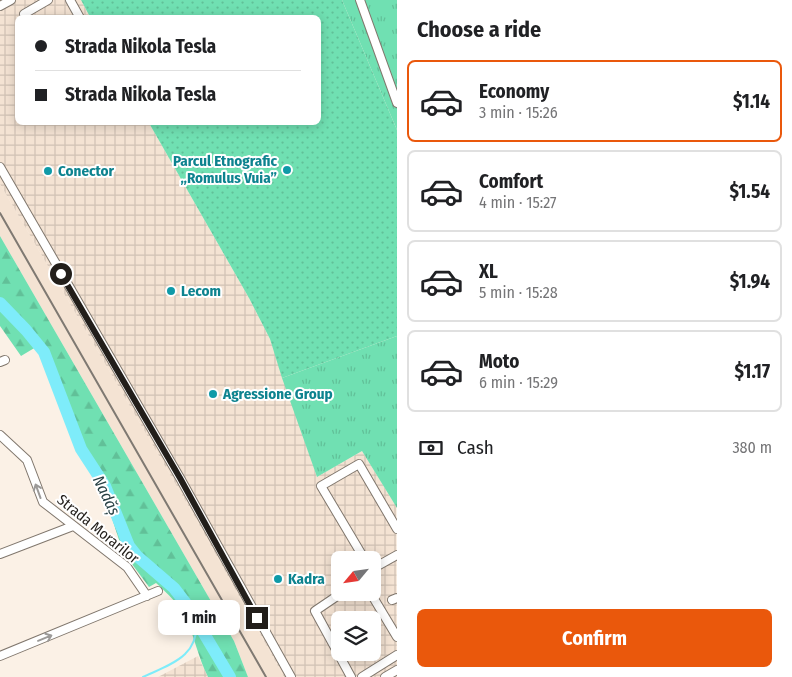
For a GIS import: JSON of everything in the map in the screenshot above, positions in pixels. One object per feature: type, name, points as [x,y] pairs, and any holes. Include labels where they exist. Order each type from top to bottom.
[{"type":"street","points":[[0,6],[11,0]]},
{"type":"street","points":[[70,0],[78,15]]},
{"type":"street","points":[[360,0],[397,103]]},
{"type":"street","points":[[24,15],[42,1]]},
{"type":"street","points":[[0,167],[180,478],[291,677]]},
{"type":"street","name":"Strada Morarilor","points":[[0,435],[27,460],[43,502],[127,567],[147,596]]},
{"type":"street","points":[[360,551],[321,486],[359,464],[397,529]]},
{"type":"street","points":[[0,554],[73,526]]},
{"type":"street","points":[[381,564],[397,555]]},
{"type":"street","points":[[0,656],[158,591]]},
{"type":"street","points":[[331,600],[315,611],[352,677]]},
{"type":"street","points":[[375,601],[397,638]]},
{"type":"street","points":[[362,677],[397,655]]},
{"type":"street","points":[[385,677],[397,670]]},
{"type":"shaded area","points":[[0,0],[81,0],[89,15],[15,15],[15,125],[150,125],[249,298],[270,339],[317,477],[362,451],[396,506],[397,677],[284,677],[196,519],[0,184]]},
{"type":"shaded area","points":[[0,184],[196,519],[284,677],[248,677],[234,641],[0,236]]},
{"type":"shaded area","points":[[198,656],[208,677],[158,677]]},
{"type":"green space","name":"Parcul Etnografic „Romulus Vuia”","points":[[81,0],[342,0],[397,130],[397,336],[282,378],[270,339],[249,298],[150,125],[321,125],[321,15],[89,15]]},
{"type":"green space","points":[[342,0],[397,0],[397,130]]},
{"type":"green space","points":[[0,236],[234,641],[248,677],[208,677],[189,626],[180,609],[156,583],[149,587],[123,552],[103,491],[71,436],[49,371],[36,347],[21,356],[0,326]]},
{"type":"green space","points":[[397,336],[397,508],[362,451],[317,477],[282,378]]},
{"type":"waterway","name":"Nadăș","points":[[0,303],[44,352],[81,449],[105,486],[129,546],[137,556],[174,588],[187,605],[230,677]]},
{"type":"waterway","points":[[143,677],[164,668],[182,657],[193,642],[196,632],[196,620]]},
{"type":"railway","points":[[0,213],[266,677]]},
{"type":"place","name":"Parcul Etnografic „Romulus Vuia”","points":[[287,170]]},
{"type":"place","name":"Conector","points":[[48,171]]},
{"type":"place","name":"Lecom","points":[[171,291]]},
{"type":"place","name":"Agressione Group","points":[[213,394]]},
{"type":"place","name":"Kadra","points":[[278,579]]},
{"type":"route","points":[[61,274],[180,478],[257,618]]}]
